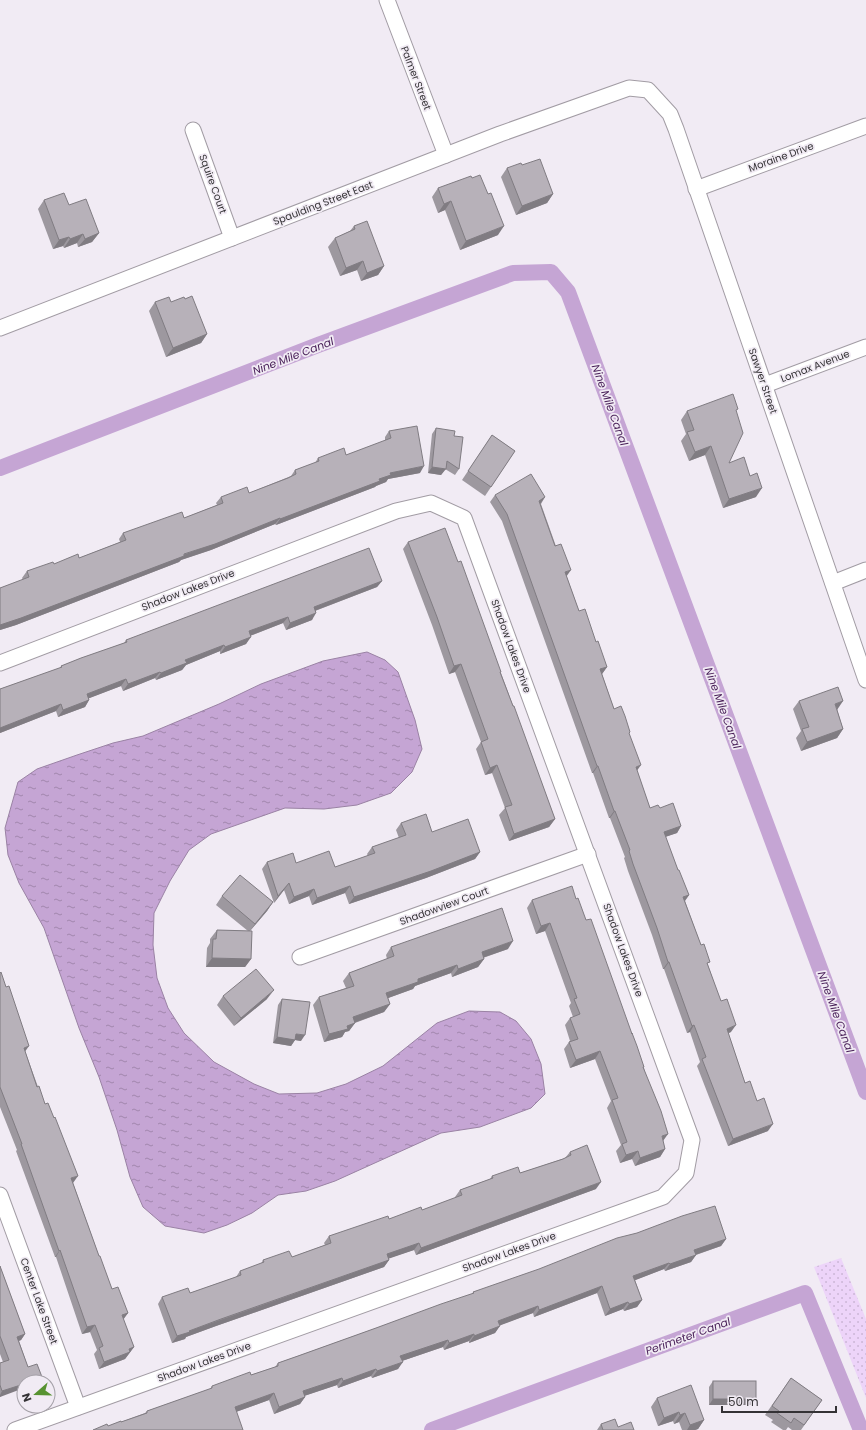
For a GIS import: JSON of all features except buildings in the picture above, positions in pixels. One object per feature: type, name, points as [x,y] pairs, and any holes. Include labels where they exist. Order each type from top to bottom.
[{"type":"street","name":"Palmer Street","points":[[387,0],[446,155]]},
{"type":"street","name":"Spaulding Street East","points":[[0,328],[446,155],[629,88],[648,90]]},
{"type":"street","name":"Sawyer Street","points":[[648,90],[670,114],[866,680]]},
{"type":"street","name":"Moraine Drive","points":[[696,189],[866,126]]},
{"type":"street","name":"Squire Court","points":[[193,130],[232,238]]},
{"type":"street","name":"Lomax Avenue","points":[[764,385],[866,347]]},
{"type":"street","name":"Shadow Lakes Drive","points":[[0,663],[396,510],[431,503],[464,518],[692,1140],[686,1173],[664,1196],[15,1430]]},
{"type":"street","points":[[833,583],[866,570]]},
{"type":"street","name":"Shadowview Court","points":[[300,957],[588,854]]},
{"type":"street","name":"Center Lake Street","points":[[0,1195],[78,1407]]},
{"type":"shaded area","points":[[841,1258],[866,1319],[866,1398],[814,1267]]},
{"type":"water","points":[[367,652],[385,660],[398,672],[415,720],[422,749],[412,772],[391,793],[357,805],[324,809],[285,808],[211,834],[189,850],[170,881],[154,913],[153,945],[157,978],[168,1008],[184,1033],[214,1062],[254,1084],[279,1094],[317,1093],[346,1084],[383,1066],[437,1023],[469,1011],[500,1012],[516,1021],[531,1039],[541,1064],[545,1094],[531,1108],[480,1127],[441,1133],[335,1181],[306,1191],[278,1195],[252,1213],[227,1225],[204,1233],[165,1226],[143,1207],[130,1177],[117,1130],[99,1077],[79,1028],[44,928],[19,883],[8,855],[5,828],[18,782],[37,769],[113,743],[143,736],[219,704],[261,684],[323,661]]},
{"type":"waterway","name":"Nine Mile Canal","points":[[0,468],[318,345],[513,273],[551,272],[568,292],[866,1092]]},
{"type":"waterway","name":"Perimeter Canal","points":[[432,1430],[805,1293],[861,1430]]}]
